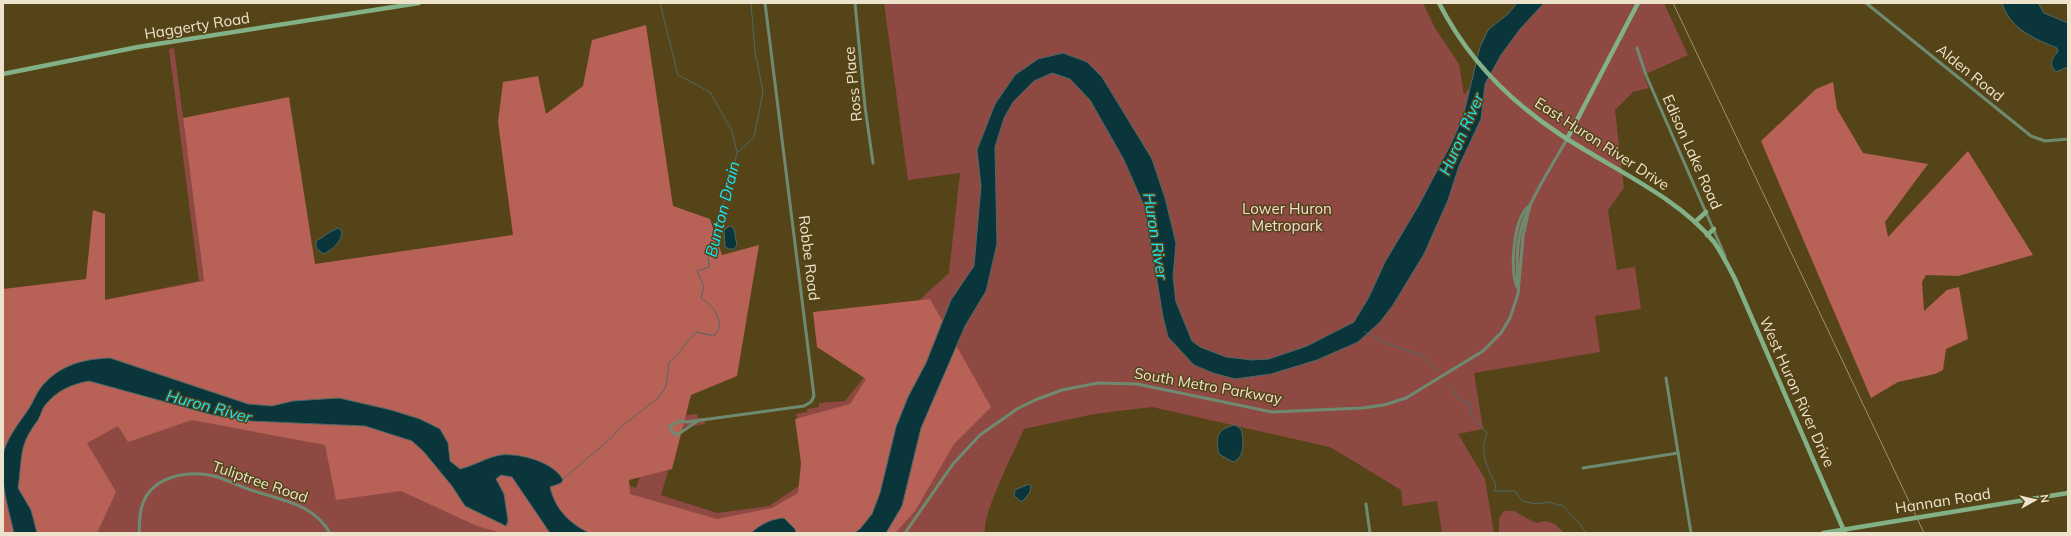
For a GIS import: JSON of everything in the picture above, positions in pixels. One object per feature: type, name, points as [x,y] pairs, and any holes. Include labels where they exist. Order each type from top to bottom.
[{"type":"main road","name":"Haggerty Road","points":[[3,74],[138,48],[419,3]]},
{"type":"main road","name":"East Huron River Drive","points":[[1439,3],[1469,53],[1499,86],[1532,115],[1567,139],[1665,199],[1695,222],[1707,235],[1728,264]]},
{"type":"main road","points":[[1567,139],[1638,3]]},
{"type":"main road","points":[[1695,222],[1706,212]]},
{"type":"main road","points":[[1707,235],[1714,229]]},
{"type":"main road","name":"West Huron River Drive","points":[[1728,264],[1844,531]]},
{"type":"main road","name":"Hannan Road","points":[[1823,533],[1844,531],[2068,493]]},
{"type":"street","name":"Robbe Road","points":[[699,420],[677,434],[672,432],[670,426],[674,423],[804,406],[811,402],[814,396],[765,3]]},
{"type":"street","name":"Ross Place","points":[[855,3],[865,107],[873,163]]},
{"type":"street","name":"Alden Road","points":[[1866,3],[2031,136],[2045,141],[2068,139]]},
{"type":"street","name":"Edison Lake Road","points":[[1637,48],[1646,75],[1728,264]]},
{"type":"street","name":"South Metro Parkway","points":[[905,533],[953,464],[970,444],[998,420],[1039,398],[1080,386],[1122,383],[1156,386],[1272,412],[1376,407],[1406,398],[1488,347],[1501,333],[1510,318],[1518,290],[1523,236],[1530,205],[1567,139]]},
{"type":"street","name":"South Metro Parkway","points":[[1518,290],[1514,269],[1514,244],[1521,219],[1526,208],[1530,205]]},
{"type":"street","points":[[1666,378],[1691,533]]},
{"type":"street","points":[[1583,468],[1678,453]]},
{"type":"street","name":"Tuliptree Road","points":[[139,533],[142,504],[153,487],[173,477],[196,474],[220,478],[300,505],[318,518],[330,533]]},
{"type":"street","points":[[1366,504],[1370,533]]},
{"type":"green space","name":"Lower Huron Metropark","points":[[884,3],[1423,3],[1435,28],[1459,64],[1464,95],[1468,89],[1483,102],[1485,84],[1496,62],[1511,41],[1544,3],[1664,3],[1688,55],[1644,75],[1649,88],[1633,92],[1615,110],[1624,188],[1608,210],[1617,270],[1635,267],[1641,309],[1595,316],[1600,352],[1474,373],[1483,429],[1458,434],[1485,479],[1494,533],[1442,533],[1437,501],[1403,506],[1401,490],[1330,447],[1152,407],[1094,414],[1024,429],[994,497],[985,524],[985,533],[3,533],[3,320],[199,281],[169,49],[174,48],[204,281],[613,220],[589,49],[645,40],[682,416],[697,414],[698,418],[704,418],[705,424],[681,428],[661,495],[717,513],[769,506],[808,480],[810,459],[796,414],[807,412],[807,409],[819,407],[819,403],[845,401],[901,331],[915,304],[949,273],[960,173],[908,180]],"holes":[[[659,423],[636,488],[583,468]]]},
{"type":"green space","points":[[1504,511],[1514,511],[1536,523],[1546,521],[1555,524],[1564,533],[1499,533],[1499,518]]},
{"type":"shaded area","points":[[646,25],[673,206],[710,219],[722,255],[759,245],[737,376],[691,395],[672,469],[629,480],[630,494],[717,519],[772,508],[798,493],[801,463],[795,419],[850,404],[866,379],[817,347],[813,312],[930,299],[991,407],[954,444],[915,511],[895,533],[501,533],[477,526],[401,491],[336,500],[325,445],[192,420],[128,442],[118,426],[87,443],[116,492],[97,533],[3,533],[3,289],[86,279],[93,210],[105,214],[105,300],[204,281],[183,118],[289,97],[315,264],[513,235],[498,122],[503,82],[538,76],[546,114],[583,86],[592,40]]},
{"type":"shaded area","points":[[1833,82],[1837,109],[1863,153],[1928,164],[1885,222],[1888,237],[1968,151],[2033,255],[1958,276],[1926,275],[1922,282],[1924,311],[1947,290],[1959,287],[1968,339],[1946,349],[1943,370],[1935,374],[1898,382],[1871,398],[1761,141],[1816,89]]},
{"type":"water","name":"Huron River","points":[[1517,3],[1544,3],[1520,29],[1501,55],[1485,84],[1481,119],[1459,166],[1448,200],[1424,254],[1393,305],[1380,322],[1358,342],[1317,360],[1271,374],[1235,379],[1213,373],[1194,365],[1168,337],[1163,317],[1145,208],[1124,160],[1090,100],[1070,79],[1052,73],[1034,81],[1013,102],[1004,118],[995,147],[997,244],[986,291],[965,326],[921,428],[902,506],[886,533],[854,533],[860,529],[872,514],[880,493],[896,427],[908,397],[926,363],[951,300],[974,266],[981,186],[977,150],[995,104],[1015,75],[1038,59],[1063,53],[1087,62],[1102,77],[1152,159],[1165,198],[1176,243],[1173,277],[1176,302],[1192,341],[1200,347],[1226,357],[1252,360],[1269,359],[1307,346],[1354,322],[1369,297],[1385,262],[1419,205],[1451,144],[1463,117],[1480,47],[1486,34],[1489,29],[1508,14]]},
{"type":"water","points":[[2002,3],[2038,3],[2044,13],[2068,23],[2068,67],[2056,72],[2052,67],[2052,62],[2058,52],[2057,48],[2024,32],[2011,20]]},
{"type":"water","points":[[730,226],[734,229],[737,245],[734,249],[725,247],[724,230]]},
{"type":"water","points":[[338,228],[342,231],[339,242],[323,254],[316,248],[316,241]]},
{"type":"water","name":"Huron River","points":[[110,358],[248,404],[272,406],[293,401],[339,398],[391,410],[420,419],[440,429],[448,443],[450,461],[460,469],[501,455],[527,457],[536,460],[552,468],[559,474],[563,480],[561,483],[550,487],[555,502],[569,520],[589,533],[550,533],[512,477],[501,475],[496,479],[504,494],[508,521],[506,526],[465,506],[452,486],[424,452],[412,441],[365,426],[251,421],[213,415],[89,381],[66,388],[55,395],[45,406],[24,444],[18,488],[31,510],[37,533],[14,533],[5,494],[2,465],[3,455],[10,437],[40,389],[56,373],[73,364]]},
{"type":"water","points":[[1235,425],[1241,429],[1243,448],[1240,457],[1233,462],[1219,454],[1217,443],[1221,431]]},
{"type":"water","points":[[1029,484],[1031,486],[1030,492],[1023,501],[1020,501],[1014,495],[1015,490]]},
{"type":"water","points":[[784,518],[795,529],[796,533],[751,533],[766,522]]},
{"type":"waterway","points":[[660,3],[678,75],[710,92],[732,131],[737,152]]},
{"type":"waterway","name":"Bunton Drain","points":[[563,479],[609,440],[622,426],[658,398],[666,387],[669,362],[697,332],[714,336],[720,327],[714,310],[701,298],[704,286],[697,271],[709,267],[708,255],[714,250],[719,233],[719,217],[730,184],[737,153],[754,137],[763,92],[755,51],[751,3]]},
{"type":"waterway","points":[[1365,332],[1388,344],[1421,355],[1439,372]]},
{"type":"waterway","points":[[1446,382],[1454,390],[1457,398],[1471,404],[1472,416],[1487,433],[1484,453],[1487,466],[1496,485],[1494,491],[1515,491],[1522,501],[1536,504],[1550,502],[1557,505],[1562,505],[1580,524],[1586,533]]},
{"type":"railway","points":[[1673,3],[1924,533]]}]
